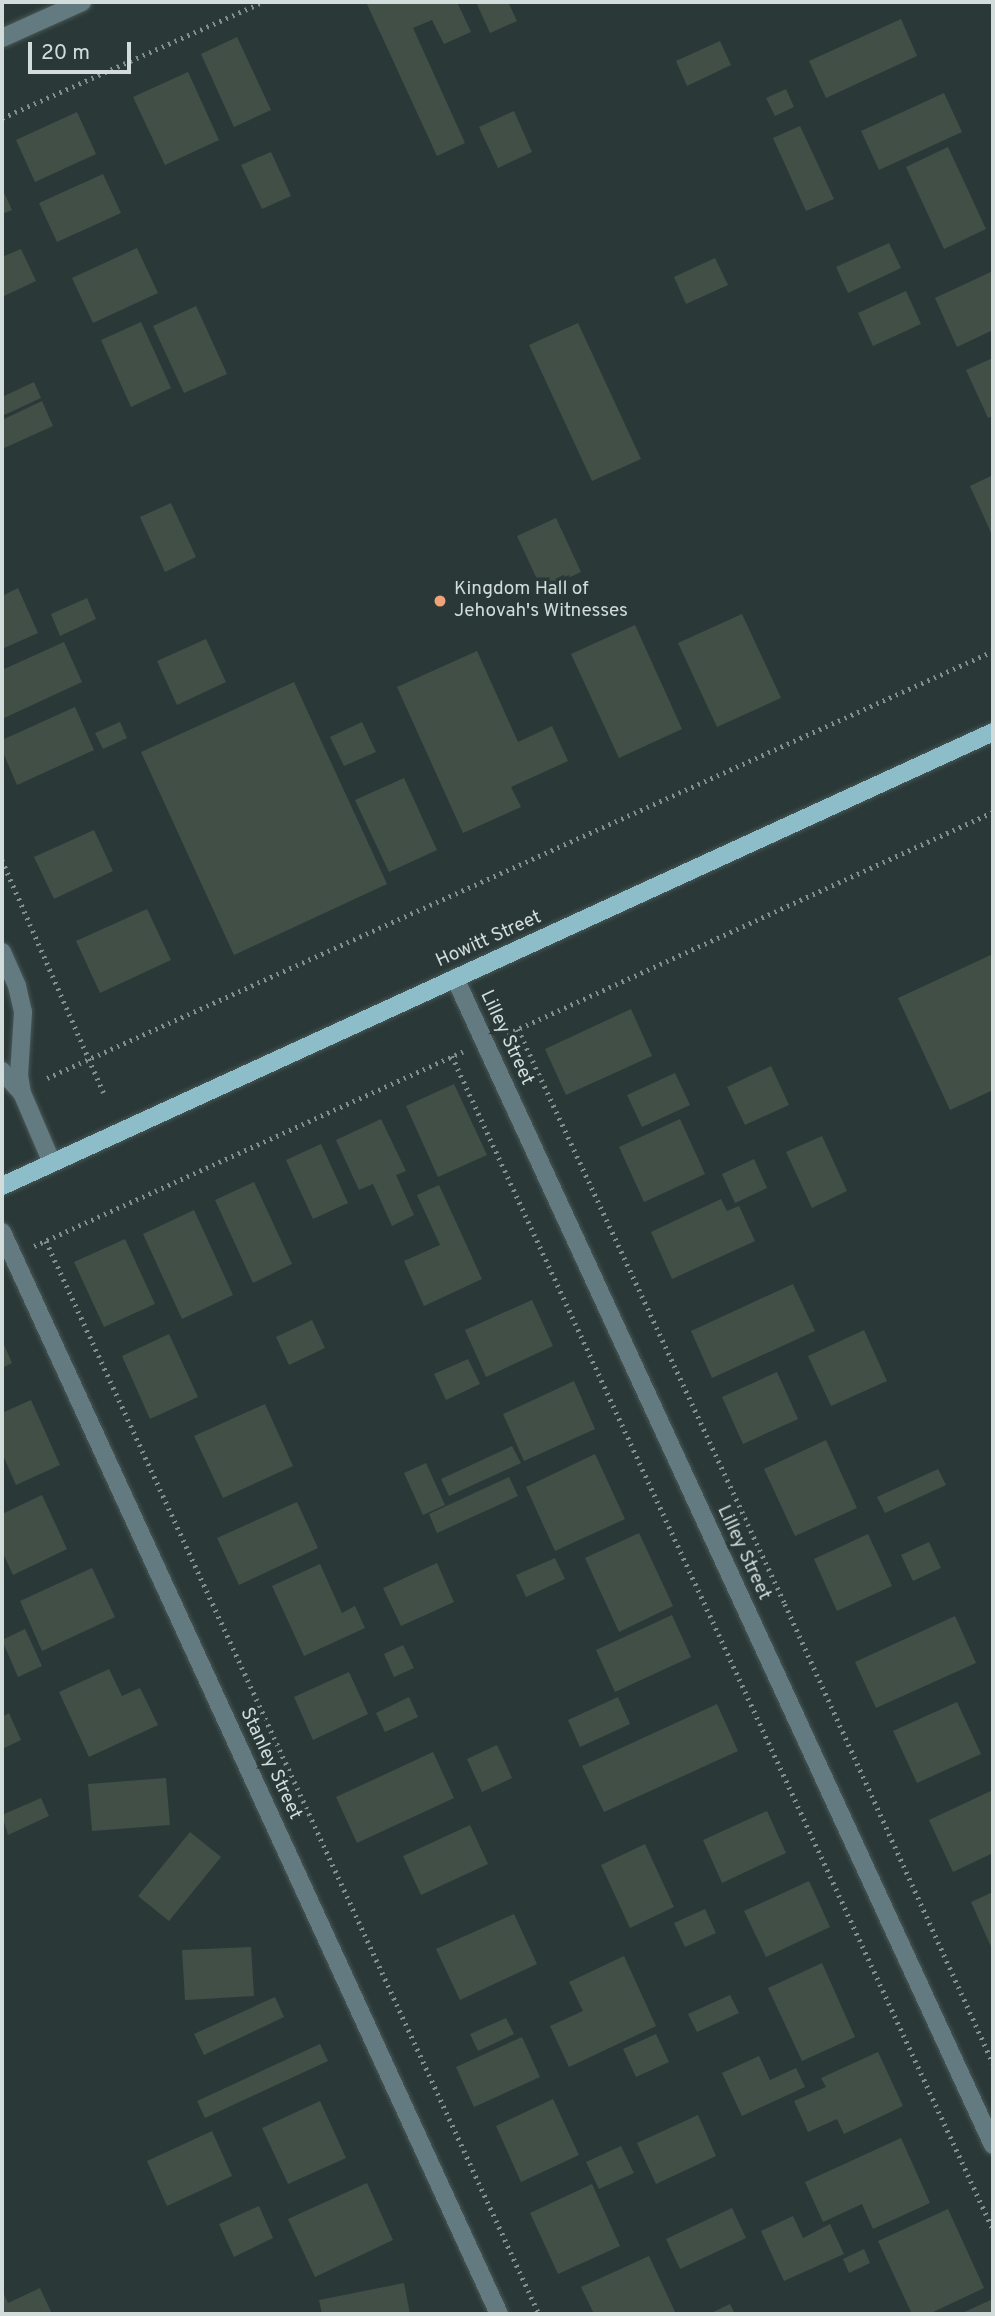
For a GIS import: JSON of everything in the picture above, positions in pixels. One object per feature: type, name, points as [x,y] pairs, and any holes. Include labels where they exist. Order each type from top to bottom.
[{"type":"main road","name":"Howitt Street","points":[[2,1186],[993,733]]},
{"type":"street","points":[[2,38],[82,2]]},
{"type":"street","points":[[2,952],[17,986],[23,1012],[19,1075],[22,1093],[52,1163]]},
{"type":"street","name":"Lilley Street","points":[[455,978],[993,2145]]},
{"type":"street","points":[[2,1071],[22,1093]]},
{"type":"street","name":"Stanley Street","points":[[2,1232],[499,2314]]},
{"type":"path","points":[[2,118],[263,2]]},
{"type":"path","points":[[40,1081],[993,651]]},
{"type":"path","points":[[13,1256],[993,812]]},
{"type":"path","points":[[2,860],[104,1093]]},
{"type":"path","points":[[518,1029],[785,1604],[993,2063]]},
{"type":"path","points":[[452,1056],[993,2229]]},
{"type":"path","points":[[46,1241],[539,2314]]},
{"type":"building","points":[[366,2],[457,2],[471,32],[444,44],[432,20],[413,28],[465,143],[437,156]]},
{"type":"building","points":[[476,2],[508,2],[517,21],[490,33]]},
{"type":"building","points":[[901,19],[917,56],[826,98],[809,61]]},
{"type":"building","points":[[237,37],[271,110],[234,127],[201,54]]},
{"type":"building","points":[[720,41],[731,65],[687,86],[676,61]]},
{"type":"building","points":[[188,72],[219,140],[165,165],[133,97]]},
{"type":"building","points":[[786,89],[794,107],[775,116],[766,98]]},
{"type":"building","points":[[944,93],[962,132],[879,170],[861,131]]},
{"type":"building","points":[[514,111],[532,152],[498,168],[479,127]]},
{"type":"building","points":[[77,112],[96,154],[35,182],[16,140]]},
{"type":"building","points":[[800,126],[834,199],[806,211],[773,138]]},
{"type":"building","points":[[948,147],[986,229],[944,249],[906,167]]},
{"type":"building","points":[[271,152],[291,196],[262,209],[241,165]]},
{"type":"building","points":[[103,174],[121,213],[57,242],[39,203]]},
{"type":"building","points":[[2,188],[12,210],[2,214]]},
{"type":"building","points":[[889,243],[901,268],[848,293],[836,267]]},
{"type":"building","points":[[137,248],[158,293],[93,323],[72,278]]},
{"type":"building","points":[[21,249],[36,281],[2,297],[2,257]]},
{"type":"building","points":[[715,258],[728,285],[686,304],[674,277]]},
{"type":"building","points":[[993,271],[993,330],[957,347],[935,298]]},
{"type":"building","points":[[906,291],[921,324],[873,346],[858,313]]},
{"type":"building","points":[[196,306],[227,374],[184,393],[153,326]]},
{"type":"building","points":[[141,322],[171,388],[131,407],[101,340]]},
{"type":"building","points":[[578,323],[641,459],[592,481],[529,345]]},
{"type":"building","points":[[993,358],[993,416],[988,418],[966,370]]},
{"type":"building","points":[[34,382],[41,398],[2,416],[2,397]]},
{"type":"building","points":[[42,401],[53,426],[2,449],[2,420]]},
{"type":"building","points":[[993,475],[993,537],[970,486]]},
{"type":"building","points":[[171,503],[196,557],[165,572],[140,517]]},
{"type":"building","points":[[556,518],[581,572],[542,590],[517,536]]},
{"type":"building","points":[[18,588],[38,633],[2,649],[2,596]]},
{"type":"building","points":[[87,598],[96,619],[60,636],[51,614]]},
{"type":"building","points":[[742,614],[781,698],[717,727],[678,643]]},
{"type":"building","points":[[635,625],[682,729],[619,758],[571,654]]},
{"type":"building","points":[[206,639],[226,682],[177,705],[157,661]]},
{"type":"building","points":[[64,642],[82,682],[2,719],[2,670]]},
{"type":"building","points":[[477,651],[518,742],[552,726],[568,761],[511,787],[521,807],[463,833],[397,687]]},
{"type":"building","points":[[294,682],[387,884],[234,955],[141,752]]},
{"type":"building","points":[[75,707],[94,750],[17,785],[2,750],[2,740]]},
{"type":"building","points":[[120,722],[127,738],[103,749],[95,733]]},
{"type":"building","points":[[362,722],[376,752],[344,766],[330,737]]},
{"type":"building","points":[[404,778],[437,850],[389,872],[355,800]]},
{"type":"building","points":[[94,830],[113,871],[54,899],[34,857]]},
{"type":"building","points":[[147,909],[171,960],[100,993],[76,941]]},
{"type":"building","points":[[993,954],[993,1090],[950,1110],[898,998]]},
{"type":"building","points":[[631,1009],[652,1056],[566,1095],[545,1049]]},
{"type":"building","points":[[771,1066],[789,1105],[745,1125],[727,1087]]},
{"type":"building","points":[[675,1073],[690,1105],[642,1127],[627,1095]]},
{"type":"building","points":[[454,1084],[487,1155],[438,1177],[406,1106]]},
{"type":"building","points":[[381,1119],[406,1171],[396,1175],[414,1215],[392,1226],[373,1184],[359,1190],[336,1140]]},
{"type":"building","points":[[680,1119],[705,1174],[644,1202],[619,1147]]},
{"type":"building","points":[[822,1136],[847,1191],[812,1208],[786,1152]]},
{"type":"building","points":[[321,1144],[348,1203],[313,1219],[286,1160]]},
{"type":"building","points":[[754,1159],[767,1188],[735,1203],[722,1174]]},
{"type":"building","points":[[254,1182],[292,1264],[253,1283],[215,1200]]},
{"type":"building","points":[[439,1185],[482,1279],[424,1306],[404,1261],[440,1245],[417,1195]]},
{"type":"building","points":[[721,1199],[727,1211],[739,1206],[755,1241],[672,1279],[651,1232]]},
{"type":"building","points":[[194,1210],[233,1295],[182,1319],[143,1234]]},
{"type":"building","points":[[125,1239],[155,1304],[104,1327],[74,1262]]},
{"type":"building","points":[[793,1284],[815,1331],[712,1378],[691,1331]]},
{"type":"building","points":[[532,1300],[553,1346],[486,1377],[465,1330]]},
{"type":"building","points":[[312,1320],[325,1348],[289,1365],[276,1337]]},
{"type":"building","points":[[864,1330],[887,1381],[831,1406],[808,1356]]},
{"type":"building","points":[[169,1334],[198,1397],[150,1419],[122,1356]]},
{"type":"building","points":[[2,1340],[12,1363],[2,1368]]},
{"type":"building","points":[[468,1359],[480,1384],[446,1400],[434,1374]]},
{"type":"building","points":[[777,1372],[798,1419],[743,1444],[722,1397]]},
{"type":"building","points":[[574,1381],[595,1429],[524,1461],[503,1414]]},
{"type":"building","points":[[31,1400],[60,1465],[16,1485],[2,1453],[2,1413]]},
{"type":"building","points":[[265,1404],[293,1466],[223,1498],[194,1436]]},
{"type":"building","points":[[826,1440],[857,1508],[795,1536],[764,1469]]},
{"type":"building","points":[[512,1446],[521,1463],[449,1496],[441,1479]]},
{"type":"building","points":[[595,1454],[625,1519],[555,1551],[526,1487]]},
{"type":"building","points":[[426,1463],[445,1505],[423,1515],[404,1473]]},
{"type":"building","points":[[938,1469],[946,1485],[885,1513],[877,1497]]},
{"type":"building","points":[[509,1477],[518,1496],[437,1533],[429,1514]]},
{"type":"building","points":[[42,1495],[67,1549],[13,1575],[2,1551],[2,1514]]},
{"type":"building","points":[[297,1502],[318,1548],[239,1585],[217,1538]]},
{"type":"building","points":[[639,1533],[673,1606],[619,1632],[585,1558]]},
{"type":"building","points":[[868,1534],[892,1586],[837,1611],[814,1559]]},
{"type":"building","points":[[929,1542],[941,1568],[913,1581],[901,1555]]},
{"type":"building","points":[[555,1558],[565,1579],[526,1597],[516,1575]]},
{"type":"building","points":[[437,1563],[454,1602],[401,1626],[383,1588]]},
{"type":"building","points":[[320,1564],[342,1613],[355,1606],[365,1628],[304,1656],[272,1586]]},
{"type":"building","points":[[92,1568],[115,1617],[42,1651],[20,1601]]},
{"type":"building","points":[[672,1615],[691,1657],[615,1692],[596,1650]]},
{"type":"building","points":[[955,1616],[976,1663],[876,1708],[855,1662]]},
{"type":"building","points":[[25,1629],[42,1666],[18,1677],[2,1640]]},
{"type":"building","points":[[403,1645],[414,1668],[394,1677],[384,1654]]},
{"type":"building","points":[[109,1669],[122,1696],[140,1688],[158,1725],[89,1757],[59,1692]]},
{"type":"building","points":[[349,1672],[368,1714],[313,1740],[294,1697]]},
{"type":"building","points":[[409,1697],[418,1717],[385,1732],[376,1713]]},
{"type":"building","points":[[618,1697],[630,1724],[580,1747],[568,1720]]},
{"type":"building","points":[[957,1702],[981,1754],[917,1783],[893,1731]]},
{"type":"building","points":[[717,1704],[738,1751],[604,1812],[582,1766]]},
{"type":"building","points":[[9,1713],[21,1740],[2,1749],[2,1717]]},
{"type":"building","points":[[497,1745],[512,1778],[482,1792],[467,1759]]},
{"type":"building","points":[[433,1752],[454,1798],[357,1843],[336,1797]]},
{"type":"building","points":[[166,1778],[170,1825],[92,1831],[88,1784]]},
{"type":"building","points":[[993,1790],[993,1853],[953,1872],[929,1820]]},
{"type":"building","points":[[41,1798],[49,1816],[8,1835],[2,1815]]},
{"type":"building","points":[[767,1811],[786,1853],[722,1883],[703,1840]]},
{"type":"building","points":[[470,1825],[488,1864],[421,1895],[403,1856]]},
{"type":"building","points":[[190,1832],[221,1857],[169,1921],[138,1896]]},
{"type":"building","points":[[645,1844],[674,1907],[630,1928],[601,1865]]},
{"type":"building","points":[[809,1881],[830,1927],[766,1957],[744,1911]]},
{"type":"building","points":[[993,1892],[993,1951],[971,1902]]},
{"type":"building","points":[[705,1909],[716,1933],[685,1947],[674,1923]]},
{"type":"building","points":[[514,1914],[537,1964],[460,2000],[436,1949]]},
{"type":"building","points":[[251,1947],[254,1996],[185,2000],[182,1950]]},
{"type":"building","points":[[624,1956],[656,2026],[569,2067],[550,2026],[583,2011],[569,1982]]},
{"type":"building","points":[[822,1963],[855,2037],[802,2061],[768,1988]]},
{"type":"building","points":[[730,1995],[739,2013],[697,2032],[688,2014]]},
{"type":"building","points":[[275,1997],[284,2017],[204,2055],[194,2034]]},
{"type":"building","points":[[506,2018],[514,2034],[478,2051],[470,2034]]},
{"type":"building","points":[[656,2034],[669,2062],[636,2077],[623,2049]]},
{"type":"building","points":[[522,2037],[540,2077],[474,2107],[456,2067]]},
{"type":"building","points":[[320,2044],[328,2061],[205,2118],[197,2101]]},
{"type":"building","points":[[878,2052],[903,2106],[844,2134],[837,2119],[808,2132],[794,2101],[826,2087],[821,2078]]},
{"type":"building","points":[[759,2056],[770,2080],[796,2068],[805,2087],[742,2116],[722,2073]]},
{"type":"building","points":[[553,2099],[579,2155],[521,2182],[496,2126]]},
{"type":"building","points":[[320,2101],[346,2158],[288,2184],[262,2128]]},
{"type":"building","points":[[698,2115],[716,2156],[656,2184],[637,2143]]},
{"type":"building","points":[[212,2131],[232,2176],[167,2206],[147,2161]]},
{"type":"building","points":[[901,2138],[930,2203],[873,2229],[862,2204],[823,2222],[805,2182]]},
{"type":"building","points":[[621,2146],[634,2173],[599,2189],[586,2162]]},
{"type":"building","points":[[367,2183],[393,2240],[315,2277],[288,2219]]},
{"type":"building","points":[[592,2184],[620,2246],[558,2274],[530,2213]]},
{"type":"building","points":[[259,2206],[273,2238],[234,2257],[219,2224]]},
{"type":"building","points":[[732,2208],[746,2238],[680,2269],[666,2239]]},
{"type":"building","points":[[948,2209],[984,2288],[929,2314],[912,2314],[878,2241]]},
{"type":"building","points":[[793,2216],[803,2238],[830,2224],[844,2254],[784,2281],[761,2231]]},
{"type":"building","points":[[864,2249],[870,2263],[849,2273],[843,2259]]},
{"type":"building","points":[[649,2256],[676,2314],[594,2314],[581,2287]]},
{"type":"building","points":[[404,2283],[410,2314],[322,2314],[319,2300]]},
{"type":"building","points":[[40,2288],[52,2314],[2,2314],[2,2290],[8,2303]]},
{"type":"building","points":[[993,2299],[993,2314],[960,2314]]},
{"type":"building","points":[[730,2304],[735,2314],[709,2314]]},
{"type":"place","name":"Kingdom Hall of Jehovah's Witnesses","points":[[440,601]]}]
